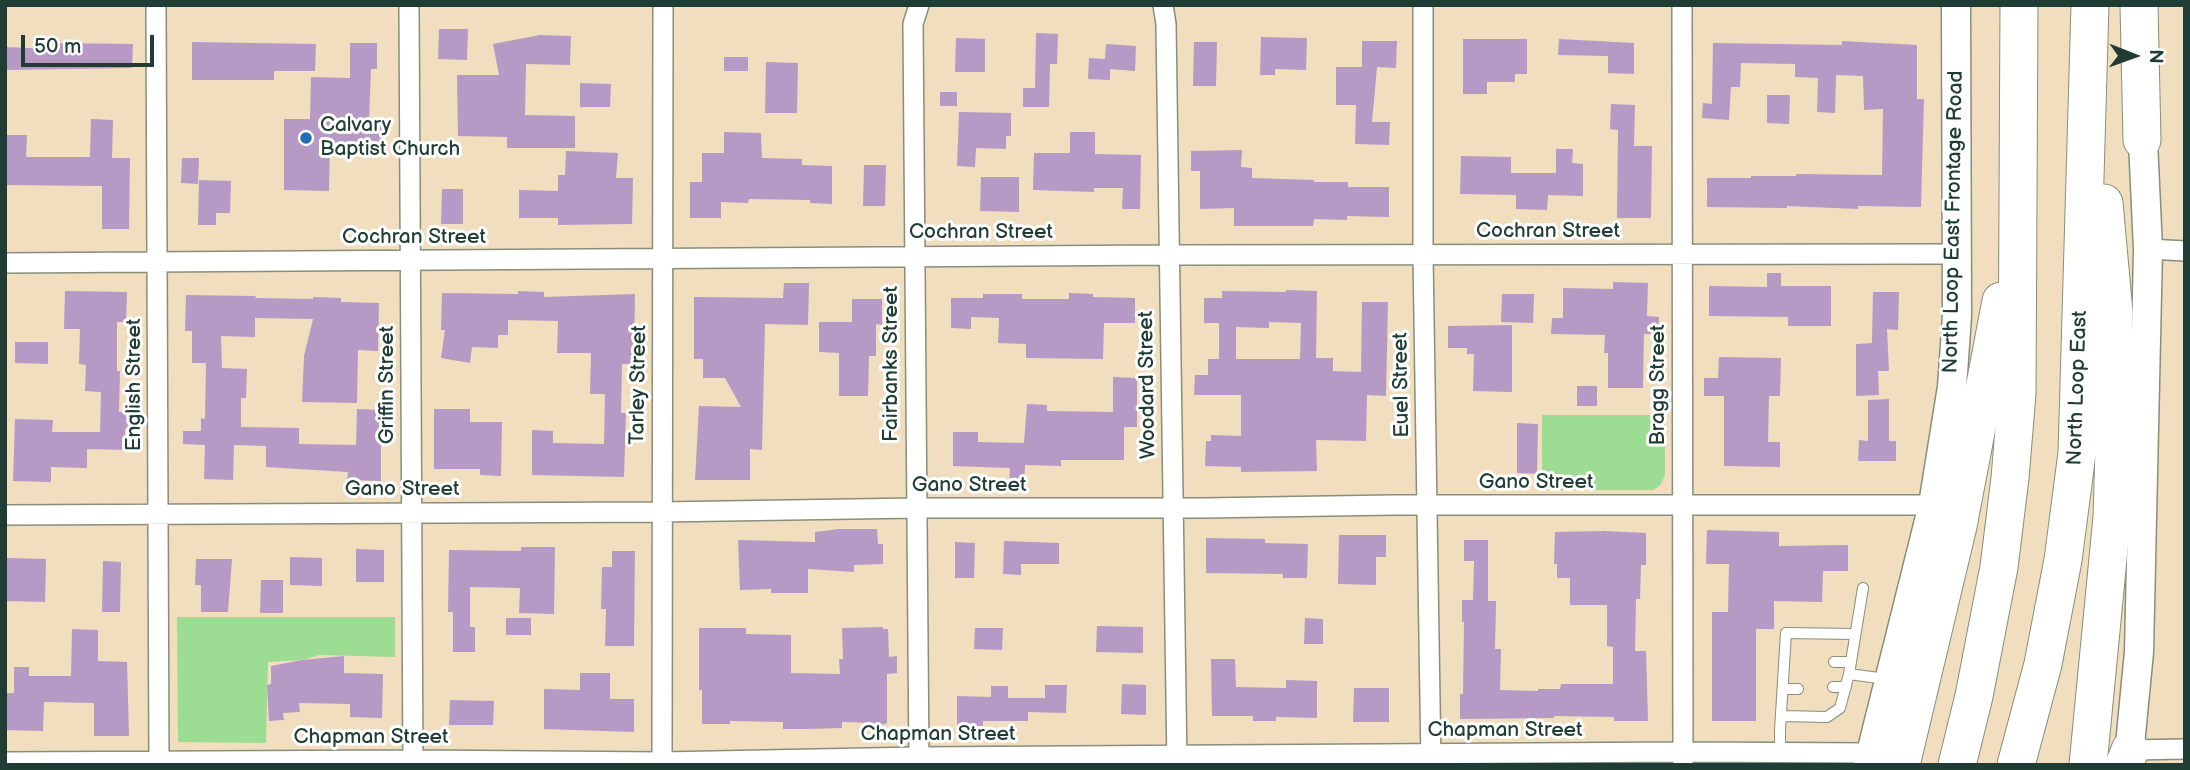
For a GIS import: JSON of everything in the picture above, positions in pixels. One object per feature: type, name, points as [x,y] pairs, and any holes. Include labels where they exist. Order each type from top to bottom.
[{"type":"highway","points":[[1957,765],[1975,696],[1999,566],[2017,394],[2019,5]]},
{"type":"highway","points":[[2141,5],[2142,140]]},
{"type":"highway","points":[[2088,765],[2112,517],[2115,391],[2114,313],[2090,18]]},
{"type":"highway","name":"North Loop East","points":[[2015,765],[2045,651],[2063,560],[2077,453],[2090,18]]},
{"type":"highway","points":[[1886,759],[1958,526],[2018,215]]},
{"type":"main road","name":"North Loop East Frontage Road","points":[[1886,759],[1890,680],[1933,505],[1952,387],[1957,316],[1956,5]]},
{"type":"main road","points":[[2128,760],[2140,652],[2148,249],[2142,140]]},
{"type":"street","name":"English Street","points":[[156,5],[159,763]]},
{"type":"street","name":"Griffin Street","points":[[409,5],[413,762]]},
{"type":"street","name":"Tarley Street","points":[[662,763],[663,5]]},
{"type":"street","name":"Fairbanks Street","points":[[919,5],[913,24],[919,761]]},
{"type":"street","name":"Woodard Street","points":[[1163,5],[1166,24],[1177,761]]},
{"type":"street","name":"Euel Street","points":[[1423,5],[1423,255],[1431,759]]},
{"type":"street","name":"Bragg Street","points":[[1682,5],[1683,759]]},
{"type":"street","points":[[2148,249],[2185,251]]},
{"type":"street","name":"Cochran Street","points":[[5,263],[914,256],[1957,254]]},
{"type":"street","name":"Gano Street","points":[[5,515],[916,508],[1172,509],[1426,505],[1933,505]]},
{"type":"street","points":[[2128,760],[2185,749]]},
{"type":"street","name":"Chapman Street","points":[[5,762],[662,763],[1683,759],[1780,753],[1886,759]]},
{"type":"lane","points":[[1782,716],[1827,717],[1840,708],[1849,674],[1863,588]]},
{"type":"lane","points":[[1780,753],[1786,633],[1855,635]]},
{"type":"lane","points":[[1785,662],[1798,662]]},
{"type":"lane","points":[[1834,662],[1851,662]]},
{"type":"lane","points":[[1849,674],[1890,680]]},
{"type":"lane","points":[[1833,687],[1846,687]]},
{"type":"lane","points":[[1783,689],[1798,689]]},
{"type":"green space","points":[[1542,415],[1665,415],[1665,475],[1661,484],[1654,490],[1542,490]]},
{"type":"green space","points":[[177,617],[395,617],[395,657],[320,655],[302,660],[268,662],[266,743],[178,742]]},
{"type":"building","points":[[439,29],[468,29],[467,60],[438,59]]},
{"type":"building","points":[[1036,33],[1058,34],[1057,64],[1050,64],[1049,107],[1023,107],[1023,88],[1035,88]]},
{"type":"building","points":[[540,35],[571,36],[570,65],[526,64],[525,115],[575,116],[575,148],[507,148],[507,137],[458,136],[457,75],[499,75],[493,44]]},
{"type":"building","points":[[1261,37],[1307,38],[1306,70],[1275,69],[1275,75],[1260,75]]},
{"type":"building","points":[[956,38],[985,39],[985,72],[955,72]]},
{"type":"building","points":[[1463,39],[1527,39],[1527,74],[1515,74],[1515,82],[1487,82],[1487,94],[1463,94]]},
{"type":"building","points":[[1559,39],[1634,43],[1634,74],[1608,73],[1608,56],[1558,55]]},
{"type":"building","points":[[1362,41],[1397,41],[1396,68],[1377,67],[1372,122],[1390,122],[1389,145],[1355,144],[1356,105],[1336,105],[1336,67],[1362,67]]},
{"type":"building","points":[[1842,41],[1917,45],[1917,99],[1924,99],[1921,207],[1707,207],[1707,178],[1796,174],[1882,175],[1883,109],[1864,110],[1863,76],[1836,75],[1835,113],[1817,112],[1818,78],[1795,77],[1795,64],[1741,63],[1740,87],[1731,87],[1729,120],[1702,118],[1703,103],[1712,104],[1713,43],[1842,45]]},
{"type":"building","points":[[192,42],[316,44],[315,71],[274,71],[274,80],[192,80]]},
{"type":"building","points":[[1194,42],[1217,42],[1216,86],[1193,86]]},
{"type":"building","points":[[54,43],[133,44],[132,68],[5,70],[5,47],[54,49]]},
{"type":"building","points":[[350,43],[377,43],[377,69],[371,69],[369,120],[383,120],[382,148],[330,147],[329,191],[284,190],[284,119],[310,119],[311,77],[350,78]]},
{"type":"building","points":[[1106,44],[1136,46],[1135,71],[1110,69],[1110,80],[1088,79],[1089,58],[1105,59]]},
{"type":"building","points":[[724,57],[748,57],[748,71],[724,71]]},
{"type":"building","points":[[766,62],[798,63],[797,113],[765,113]]},
{"type":"building","points":[[580,83],[611,84],[610,107],[580,107]]},
{"type":"building","points":[[940,92],[957,92],[957,106],[940,106]]},
{"type":"building","points":[[1767,95],[1790,95],[1789,124],[1767,123]]},
{"type":"building","points":[[1611,104],[1635,105],[1634,146],[1652,146],[1651,218],[1617,218],[1618,130],[1610,129]]},
{"type":"building","points":[[959,112],[1011,113],[1011,136],[1006,136],[1006,149],[976,148],[975,167],[957,166]]},
{"type":"building","points":[[91,119],[113,120],[112,158],[130,158],[129,229],[102,229],[102,186],[5,185],[5,135],[27,135],[26,157],[90,157]]},
{"type":"building","points":[[724,132],[761,133],[762,158],[802,159],[802,165],[832,166],[832,204],[810,203],[810,200],[749,199],[748,203],[721,202],[721,218],[690,218],[690,182],[702,182],[702,153],[724,153]]},
{"type":"building","points":[[1070,132],[1095,132],[1095,154],[1141,155],[1140,209],[1122,209],[1123,188],[1094,188],[1094,192],[1033,190],[1034,153],[1070,153]]},
{"type":"building","points":[[1556,149],[1573,149],[1572,163],[1583,164],[1583,196],[1548,195],[1547,210],[1516,209],[1516,195],[1460,194],[1461,156],[1511,157],[1511,173],[1556,173]]},
{"type":"building","points":[[1242,150],[1241,167],[1252,168],[1252,178],[1348,182],[1348,187],[1389,187],[1389,217],[1347,216],[1347,220],[1314,219],[1313,226],[1234,226],[1234,208],[1200,209],[1200,171],[1191,171],[1191,151]]},
{"type":"building","points":[[566,151],[618,153],[616,178],[633,178],[632,224],[558,225],[558,218],[519,218],[519,190],[558,191],[558,175],[565,175]]},
{"type":"building","points":[[182,158],[199,158],[198,184],[181,183]]},
{"type":"building","points":[[864,165],[886,165],[885,206],[863,206]]},
{"type":"building","points":[[981,177],[1019,177],[1019,212],[980,211]]},
{"type":"building","points":[[199,180],[231,181],[230,213],[216,213],[216,225],[198,225]]},
{"type":"building","points":[[442,189],[463,189],[463,224],[441,224]]},
{"type":"building","points":[[1767,273],[1781,273],[1781,286],[1831,286],[1831,326],[1788,326],[1788,317],[1709,316],[1709,286],[1767,287]]},
{"type":"building","points":[[1613,282],[1648,283],[1647,316],[1659,317],[1658,334],[1644,334],[1643,388],[1608,388],[1605,335],[1551,334],[1552,318],[1563,318],[1563,288],[1613,289]]},
{"type":"building","points":[[784,283],[809,283],[808,325],[765,324],[762,450],[750,449],[750,480],[695,480],[699,406],[741,407],[725,378],[703,378],[703,359],[694,359],[694,297],[783,298]]},
{"type":"building","points":[[65,291],[127,292],[126,322],[117,322],[119,412],[137,412],[137,429],[125,429],[125,450],[87,449],[87,468],[51,467],[51,482],[13,481],[15,419],[53,420],[52,432],[100,432],[101,392],[85,391],[86,365],[79,364],[80,329],[64,329]]},
{"type":"building","points":[[518,291],[544,292],[544,297],[635,294],[634,364],[622,364],[621,413],[626,413],[624,477],[532,475],[532,430],[553,431],[553,443],[604,444],[605,394],[590,394],[591,353],[557,353],[558,321],[508,320],[508,335],[498,335],[498,348],[472,347],[470,363],[441,358],[445,330],[441,330],[442,293],[518,294]]},
{"type":"building","points":[[1222,291],[1317,291],[1316,358],[1333,358],[1333,371],[1361,372],[1362,302],[1388,302],[1386,396],[1367,395],[1366,441],[1316,440],[1317,471],[1241,472],[1241,467],[1205,466],[1206,441],[1211,441],[1211,435],[1241,436],[1241,395],[1194,395],[1195,375],[1208,375],[1208,359],[1219,359],[1219,323],[1204,323],[1204,298],[1222,298]],"holes":[[[1269,322],[1301,323],[1300,359],[1236,359],[1236,327],[1269,328]]]},
{"type":"building","points":[[1873,292],[1899,292],[1898,330],[1887,329],[1889,371],[1878,371],[1879,395],[1856,396],[1856,344],[1872,343]]},
{"type":"building","points":[[1069,293],[1093,294],[1093,297],[1135,298],[1135,323],[1104,323],[1103,359],[1026,358],[1026,344],[998,343],[999,318],[971,317],[971,329],[951,328],[951,298],[983,298],[983,294],[1022,294],[1022,299],[1069,299]]},
{"type":"building","points":[[1502,294],[1534,294],[1533,323],[1501,322]]},
{"type":"building","points":[[186,295],[341,298],[341,302],[379,303],[378,351],[358,350],[357,403],[302,402],[304,356],[313,319],[255,318],[255,337],[221,336],[222,368],[247,369],[246,398],[241,398],[241,427],[299,428],[299,444],[356,445],[357,409],[381,410],[381,481],[347,480],[348,472],[266,467],[266,446],[234,445],[233,480],[204,479],[205,445],[183,444],[183,431],[201,431],[201,418],[205,419],[206,363],[192,363],[192,331],[185,331]]},
{"type":"building","points":[[852,299],[882,299],[882,325],[876,324],[876,356],[869,356],[868,396],[839,396],[839,353],[819,352],[819,322],[852,322]]},
{"type":"building","points":[[1512,325],[1512,392],[1473,391],[1474,354],[1467,354],[1467,348],[1448,348],[1448,326]]},
{"type":"building","points":[[15,342],[48,342],[48,364],[15,363]]},
{"type":"building","points":[[1719,357],[1781,358],[1780,396],[1769,396],[1768,442],[1780,442],[1780,467],[1724,466],[1724,396],[1704,396],[1704,378],[1718,378]]},
{"type":"building","points":[[1113,377],[1137,378],[1137,427],[1124,427],[1124,460],[1061,460],[1061,466],[1025,465],[1024,487],[1009,487],[1010,468],[953,466],[953,432],[978,432],[978,442],[1024,443],[1027,404],[1047,405],[1047,411],[1113,412]]},
{"type":"building","points":[[1577,386],[1597,386],[1597,406],[1577,406]]},
{"type":"building","points":[[1889,399],[1889,441],[1896,441],[1896,461],[1858,461],[1859,440],[1868,441],[1868,400]]},
{"type":"building","points":[[434,409],[470,409],[470,422],[502,422],[501,476],[480,475],[480,469],[434,469]]},
{"type":"building","points":[[1517,423],[1538,424],[1537,474],[1517,473]]},
{"type":"building","points":[[877,529],[878,544],[883,544],[883,564],[854,565],[854,572],[808,569],[808,593],[771,593],[771,589],[740,590],[738,540],[815,542],[815,532]]},
{"type":"building","points":[[1707,530],[1779,532],[1779,546],[1848,545],[1848,571],[1823,571],[1822,602],[1774,601],[1774,629],[1756,629],[1756,721],[1712,721],[1712,612],[1728,612],[1729,564],[1706,564]]},
{"type":"building","points":[[1555,532],[1646,533],[1646,565],[1641,565],[1640,599],[1636,599],[1635,651],[1646,651],[1648,721],[1614,721],[1614,717],[1554,716],[1460,719],[1460,694],[1463,694],[1462,600],[1473,600],[1474,561],[1464,561],[1464,540],[1488,540],[1488,601],[1496,601],[1495,649],[1501,649],[1500,690],[1538,691],[1560,689],[1561,684],[1613,684],[1613,647],[1607,646],[1607,605],[1570,605],[1570,578],[1557,578],[1557,564],[1554,564]]},
{"type":"building","points":[[1339,535],[1386,535],[1386,557],[1376,557],[1376,585],[1338,584]]},
{"type":"building","points":[[1206,538],[1265,539],[1265,543],[1308,544],[1307,578],[1283,578],[1283,574],[1206,573]]},
{"type":"building","points":[[1004,541],[1059,543],[1059,564],[1021,564],[1021,575],[1003,574]]},
{"type":"building","points":[[955,542],[975,543],[974,578],[955,578]]},
{"type":"building","points":[[521,547],[555,547],[554,614],[519,613],[520,588],[470,587],[470,627],[475,627],[475,652],[453,652],[453,612],[448,612],[449,550],[521,551]]},
{"type":"building","points":[[356,549],[384,550],[384,582],[356,582]]},
{"type":"building","points":[[612,551],[635,551],[634,646],[605,646],[606,609],[601,609],[602,567],[612,567]]},
{"type":"building","points":[[290,557],[322,558],[322,586],[290,585]]},
{"type":"building","points":[[5,558],[46,559],[45,602],[5,601]]},
{"type":"building","points":[[196,559],[232,559],[228,612],[201,612],[201,585],[195,585]]},
{"type":"building","points":[[103,561],[121,562],[120,612],[102,612]]},
{"type":"building","points":[[261,580],[283,580],[283,613],[260,613]]},
{"type":"building","points":[[506,618],[531,618],[531,635],[506,635]]},
{"type":"building","points":[[1305,618],[1323,619],[1323,644],[1304,644]]},
{"type":"building","points":[[1097,626],[1143,627],[1143,653],[1096,652]]},
{"type":"building","points":[[699,628],[746,628],[746,634],[791,635],[791,673],[840,674],[839,659],[843,659],[842,628],[888,629],[889,657],[897,656],[897,673],[887,674],[887,723],[873,728],[872,723],[842,722],[842,728],[806,729],[783,729],[783,722],[730,721],[730,724],[702,724]]},
{"type":"building","points":[[975,628],[1003,628],[1002,650],[974,649]]},
{"type":"building","points":[[72,629],[98,630],[98,661],[127,662],[129,736],[94,736],[94,703],[44,702],[43,731],[5,730],[5,693],[14,693],[14,667],[29,667],[29,676],[71,676]]},
{"type":"building","points":[[344,656],[344,673],[383,674],[382,718],[350,717],[350,704],[299,703],[300,712],[283,713],[284,720],[269,721],[267,685],[271,684],[271,666]]},
{"type":"building","points":[[1211,659],[1235,659],[1236,687],[1286,688],[1286,680],[1317,681],[1317,718],[1276,717],[1276,721],[1253,721],[1253,716],[1212,716]]},
{"type":"building","points":[[580,673],[610,673],[610,699],[634,699],[634,732],[544,729],[544,689],[580,690]]},
{"type":"building","points":[[1122,684],[1146,685],[1146,715],[1121,714]]},
{"type":"building","points":[[1045,685],[1067,685],[1066,713],[1028,712],[1028,721],[983,721],[983,730],[957,729],[957,696],[991,697],[991,686],[1008,686],[1008,698],[1045,698]]},
{"type":"building","points":[[1354,688],[1389,688],[1389,722],[1353,722]]},
{"type":"building","points":[[450,700],[494,701],[493,725],[449,725]]},
{"type":"place","name":"Calvary Baptist Church","points":[[306,138]]}]
